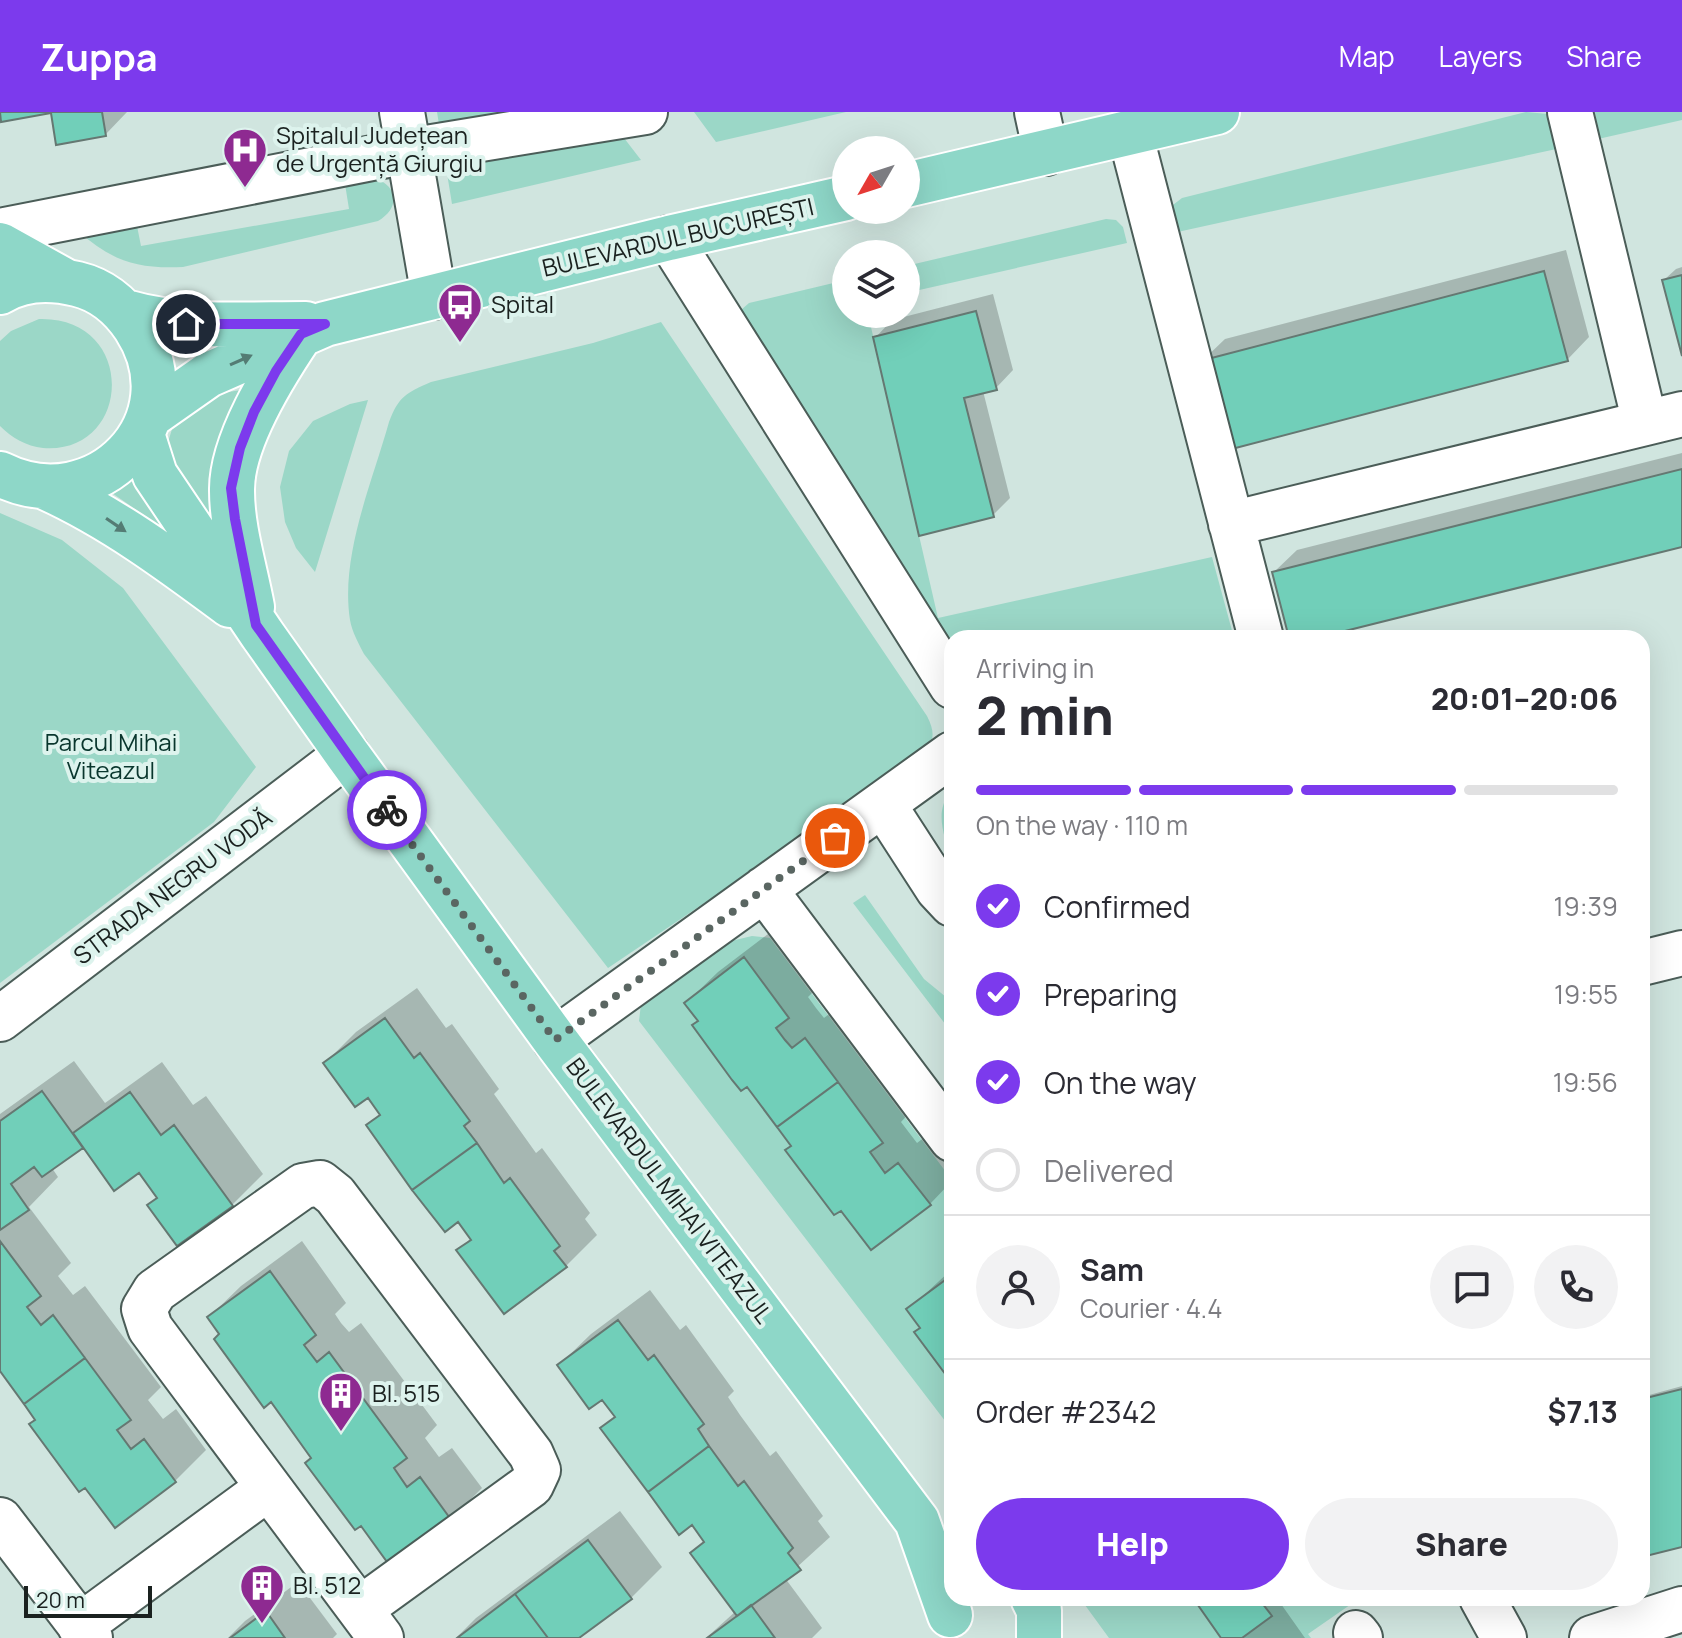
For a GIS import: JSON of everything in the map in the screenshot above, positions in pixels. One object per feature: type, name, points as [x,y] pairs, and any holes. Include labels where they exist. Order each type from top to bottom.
[{"type":"main road","points":[[920,180],[1042,133],[1130,133],[1217,112]]},
{"type":"main road","name":"BULEVARDUL BUCUREȘTI","points":[[47,488],[78,483],[105,471],[129,451],[146,425],[208,375],[313,329],[669,238],[832,201]]},
{"type":"main road","points":[[0,245],[63,280],[96,291],[125,312]]},
{"type":"main road","points":[[0,292],[34,280],[63,280]]},
{"type":"main road","name":"BULEVARDUL BUCUREȘTI","points":[[125,312],[157,321],[186,324],[313,329]]},
{"type":"main road","name":"BULEVARDUL MIHAI VITEAZUL","points":[[125,312],[144,341],[153,367],[146,425],[155,475],[347,754],[555,1040],[934,1533],[944,1577]]},
{"type":"main road","points":[[256,625],[231,488],[240,448],[254,412],[276,371],[313,329]]},
{"type":"main road","name":"BULEVARDUL MIHAI VITEAZUL","points":[[0,474],[18,483],[47,488],[79,502],[190,575],[256,625]]},
{"type":"street","points":[[0,231],[405,131],[645,112]]},
{"type":"street","points":[[1231,524],[1664,418],[1570,112]]},
{"type":"street","points":[[405,131],[434,297]]},
{"type":"street","points":[[1130,133],[1259,630]]},
{"type":"street","points":[[669,238],[944,673]]},
{"type":"street","name":"STRADA NEGRU VODĂ","points":[[0,1019],[347,754]]},
{"type":"street","points":[[555,1040],[944,760]]},
{"type":"street","points":[[883,804],[944,888]]},
{"type":"street","points":[[764,889],[944,1128]]},
{"type":"street","points":[[1650,961],[1682,953]]},
{"type":"street","points":[[320,1183],[345,1207],[531,1454],[538,1470],[531,1485],[370,1624],[150,1328],[144,1309],[155,1291],[303,1186],[320,1183]]},
{"type":"street","points":[[0,1520],[85,1632],[268,1488]]},
{"type":"street","points":[[1486,1606],[1504,1638]]},
{"type":"street","points":[[1592,1638],[1682,1609]]},
{"type":"green space","points":[[437,112],[604,112],[641,160],[452,204]]},
{"type":"green space","points":[[694,112],[846,112],[716,142]]},
{"type":"green space","points":[[1526,112],[1548,114],[1555,125],[1561,148],[1173,233],[1169,208],[1182,198]]},
{"type":"green space","points":[[1595,112],[1682,112],[1682,120],[1598,139]]},
{"type":"green space","points":[[374,178],[388,186],[394,198],[390,210],[378,221],[183,267],[153,267],[127,262],[79,232],[136,221],[141,246],[349,209],[345,184]]},
{"type":"green space","points":[[1106,219],[1116,220],[1123,227],[1127,243],[920,290],[920,263]]},
{"type":"green space","points":[[832,283],[832,328],[871,328],[938,618],[1212,557],[1232,630],[944,630],[944,641],[742,319],[741,310],[749,303]]},
{"type":"green space","points":[[39,319],[71,324],[94,339],[108,360],[112,385],[107,409],[94,430],[73,444],[37,447],[20,441],[0,426],[0,341],[11,331]]},
{"type":"green space","points":[[661,322],[927,716],[932,737],[922,756],[608,968],[364,654],[350,620],[349,571],[359,520],[389,422],[404,396],[431,382],[593,343]]},
{"type":"green space","points":[[247,389],[221,540],[168,457],[168,442],[173,426],[204,396]]},
{"type":"green space","points":[[368,400],[315,572],[296,548],[285,522],[280,487],[289,451],[313,421],[350,404]]},
{"type":"green space","points":[[138,472],[177,538],[112,493]]},
{"type":"green space","name":"Parcul Mihai Viteazul","points":[[0,513],[62,540],[123,588],[256,767],[214,822],[0,983]]},
{"type":"green space","points":[[944,805],[944,834],[942,825]]},
{"type":"green space","points":[[865,895],[924,979],[944,995],[944,1022],[853,903]]},
{"type":"green space","points":[[752,936],[770,938],[944,1169],[944,1281],[906,1309],[920,1328],[914,1333],[944,1372],[944,1420],[639,1021],[641,1004],[727,942]]},
{"type":"green space","points":[[1086,1606],[1348,1606],[1308,1634],[1311,1638],[1109,1638]]},
{"type":"building","points":[[0,112],[102,112],[106,136],[56,145],[51,113],[1,122]]},
{"type":"building","points":[[1544,271],[1568,361],[1224,451],[1200,361]]},
{"type":"building","points":[[1682,275],[1682,356],[1662,280]]},
{"type":"building","points":[[976,311],[997,390],[964,398],[994,517],[919,536],[873,337],[920,328],[920,325]]},
{"type":"building","points":[[1682,469],[1682,547],[1349,630],[1287,630],[1272,572]]},
{"type":"building","points":[[744,957],[789,1018],[776,1028],[785,1040],[792,1048],[805,1038],[838,1082],[777,1127],[747,1087],[741,1091],[732,1080],[692,1025],[698,1021],[684,1003]]},
{"type":"building","points":[[385,1018],[414,1058],[420,1053],[470,1121],[464,1126],[477,1143],[412,1190],[366,1125],[380,1115],[368,1098],[355,1107],[323,1063]]},
{"type":"building","points":[[838,1082],[883,1143],[870,1152],[885,1173],[898,1163],[931,1205],[871,1250],[841,1211],[834,1215],[785,1150],[791,1146],[777,1127]]},
{"type":"building","points":[[42,1091],[83,1148],[42,1177],[34,1167],[11,1184],[29,1210],[0,1230],[0,1121]]},
{"type":"building","points":[[130,1092],[161,1135],[174,1125],[233,1206],[177,1246],[147,1205],[157,1198],[139,1173],[114,1191],[73,1133]]},
{"type":"building","points":[[477,1143],[504,1183],[510,1178],[560,1246],[554,1251],[567,1267],[504,1314],[456,1250],[471,1240],[458,1222],[445,1232],[412,1190]]},
{"type":"building","points":[[0,1241],[41,1296],[27,1307],[41,1325],[53,1315],[85,1358],[24,1404],[0,1371]]},
{"type":"building","name":"Bl. 515","points":[[270,1271],[316,1335],[304,1345],[317,1362],[329,1352],[407,1458],[394,1468],[407,1487],[420,1477],[452,1521],[390,1566],[361,1526],[355,1530],[305,1463],[311,1458],[271,1402],[264,1408],[214,1339],[219,1334],[207,1317]]},
{"type":"building","points":[[944,1281],[944,1372],[914,1332],[920,1328],[906,1309]]},
{"type":"building","points":[[618,1320],[648,1360],[654,1355],[704,1424],[698,1429],[709,1446],[648,1492],[600,1428],[615,1417],[602,1400],[589,1409],[557,1365]]},
{"type":"building","points":[[85,1358],[131,1420],[117,1430],[131,1449],[144,1439],[176,1482],[115,1528],[85,1488],[79,1492],[29,1424],[35,1420],[24,1404]]},
{"type":"building","points":[[1682,1389],[1682,1547],[1650,1555],[1650,1397]]},
{"type":"building","points":[[709,1446],[738,1486],[744,1481],[793,1548],[788,1553],[801,1570],[737,1616],[690,1553],[704,1542],[692,1525],[679,1535],[648,1492]]},
{"type":"building","points":[[588,1540],[632,1599],[579,1638],[548,1638],[515,1594]]},
{"type":"building","points":[[515,1594],[548,1638],[457,1638]]},
{"type":"building","points":[[751,1605],[775,1638],[707,1638],[737,1616]]},
{"type":"building","points":[[1199,1606],[1264,1606],[1272,1616],[1242,1638],[1221,1638]]},
{"type":"building","name":"Bl. 512","points":[[266,1611],[285,1638],[230,1638]]},
{"type":"way so far","points":[[387,810],[555,1040],[835,838]]},
{"type":"place","name":"Spitalul Județean de Urgență Giurgiu","points":[[245,189]]},
{"type":"place","name":"Spital","points":[[460,344]]},
{"type":"place","name":"Bl. 515","points":[[341,1433]]},
{"type":"place","name":"Bl. 512","points":[[262,1625]]},
{"type":"route","points":[[186,324],[325,324],[301,334],[276,371],[254,412],[240,448],[231,488],[256,625],[387,810]]}]
